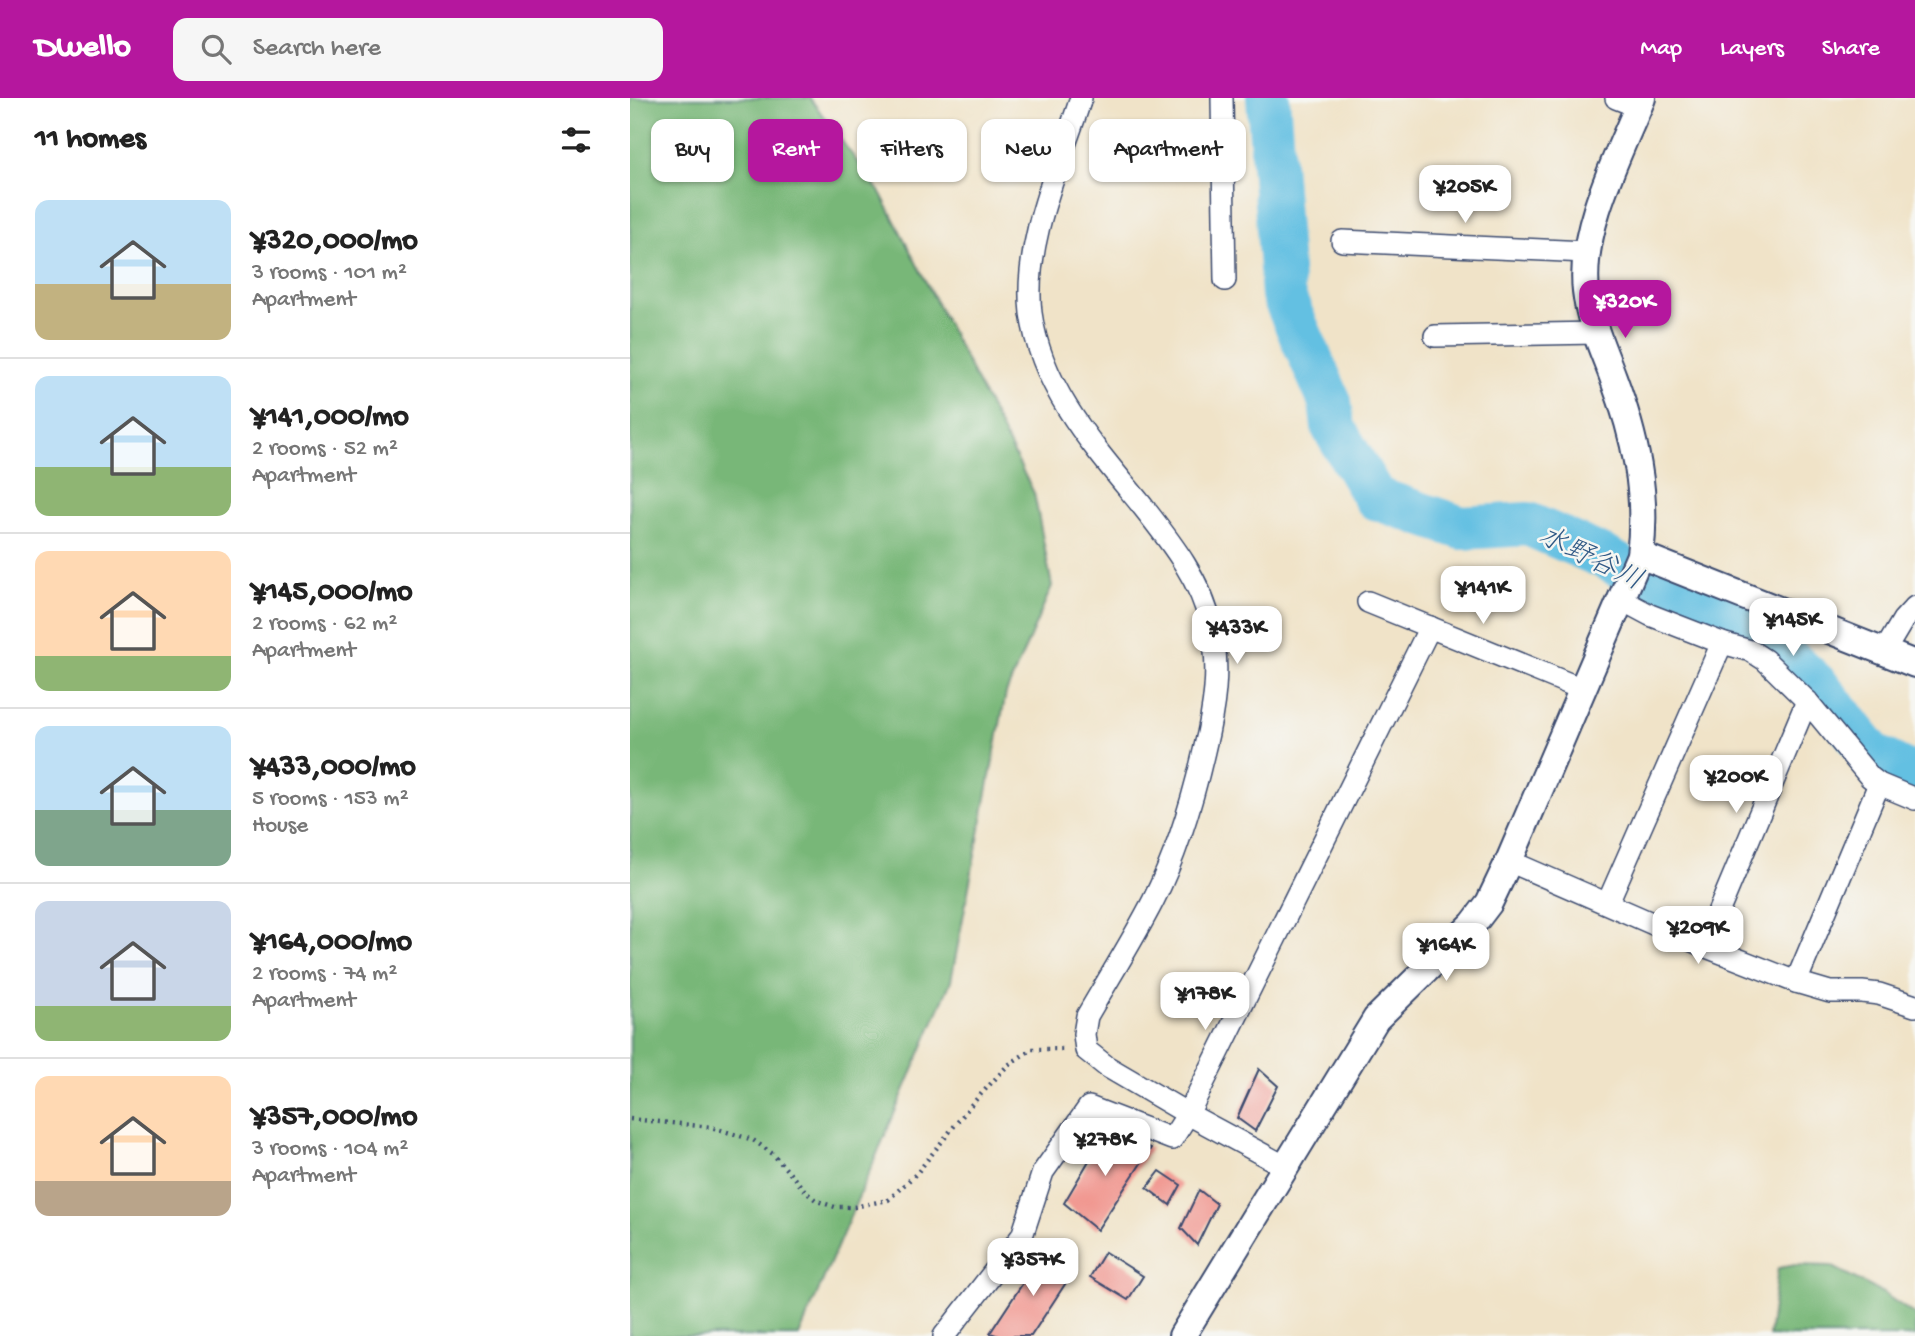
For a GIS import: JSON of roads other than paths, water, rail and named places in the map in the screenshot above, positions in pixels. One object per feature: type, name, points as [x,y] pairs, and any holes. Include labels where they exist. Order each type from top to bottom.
[{"type":"street","points":[[1082,98],[1038,228],[1031,270],[1031,312],[1042,357],[1086,438],[1168,538],[1196,585],[1211,625],[1216,663],[1214,708],[1195,794],[1176,850],[1153,901],[1087,1016],[1084,1034],[1086,1049],[1106,1066],[1286,1167]]},
{"type":"street","points":[[1222,98],[1224,280]]},
{"type":"street","points":[[1182,1336],[1376,1019],[1473,924],[1489,903],[1630,577],[1644,526],[1637,453],[1586,292],[1586,252],[1632,101]]},
{"type":"street","points":[[1342,241],[1586,252]]},
{"type":"street","points":[[1435,336],[1597,333]]},
{"type":"street","points":[[1630,577],[1650,615],[1722,643],[1751,651],[1765,660],[1807,701],[1870,777],[1915,799]]},
{"type":"street","points":[[1630,577],[1884,652],[1915,664]]},
{"type":"street","points":[[1368,602],[1582,689]]},
{"type":"street","points":[[1884,652],[1903,620],[1915,607]]},
{"type":"street","points":[[944,1336],[1022,1236],[1043,1172],[1089,1107],[1172,1139],[1188,1114],[1430,628]]},
{"type":"street","points":[[1608,902],[1722,643]]},
{"type":"street","points":[[1704,946],[1807,701]]},
{"type":"street","points":[[1797,982],[1880,783]]},
{"type":"street","points":[[1509,861],[1704,946],[1797,982],[1830,992],[1862,992],[1914,1001]]},
{"type":"waterway","name":"水野谷川","points":[[1268,98],[1283,295],[1330,402],[1333,427],[1375,498],[1462,528],[1528,524],[1606,558],[1665,592],[1759,631],[1817,685],[1873,755],[1915,776]]}]
